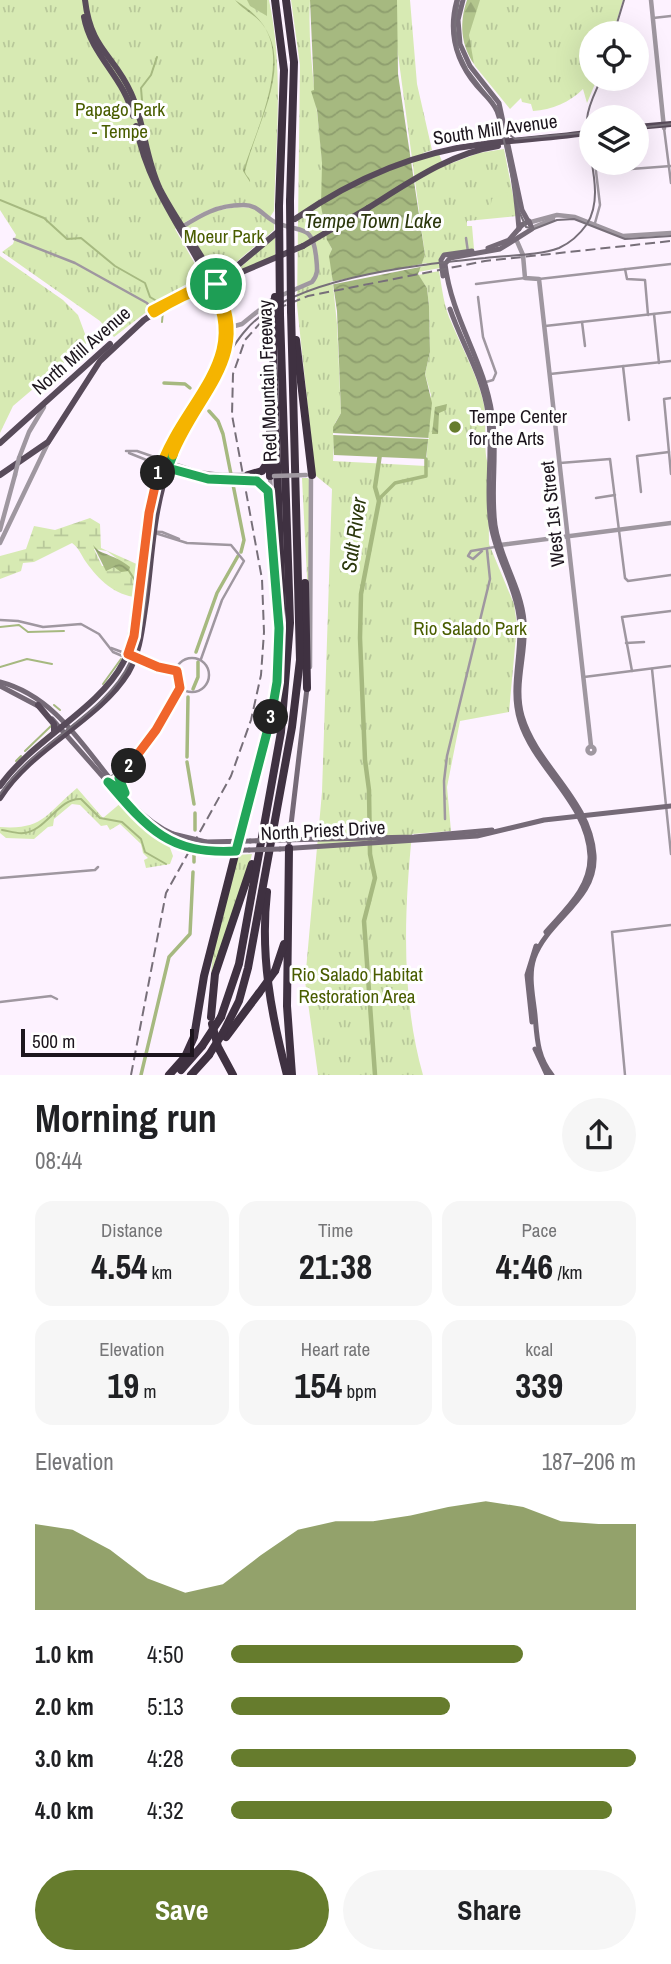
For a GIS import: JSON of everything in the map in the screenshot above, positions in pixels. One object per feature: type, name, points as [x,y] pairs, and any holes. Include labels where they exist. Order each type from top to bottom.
[{"type":"highway","points":[[269,476],[273,350],[277,316],[284,57],[275,0]]},
{"type":"highway","points":[[286,0],[294,62],[290,201],[292,310],[309,475]]},
{"type":"highway","name":"Red Mountain Freeway","points":[[191,1075],[225,1034],[246,976],[275,826],[299,668],[292,310]]},
{"type":"highway","name":"Red Mountain Freeway","points":[[175,1075],[202,1046],[237,972],[285,707],[290,631],[277,316]]},
{"type":"highway","points":[[273,350],[282,609],[277,682]]},
{"type":"highway","points":[[248,477],[265,468],[270,452]]},
{"type":"highway","points":[[298,521],[307,611],[307,688]]},
{"type":"highway","points":[[233,1075],[218,1047],[214,978],[243,897],[266,811]]},
{"type":"highway","points":[[275,826],[265,908],[264,954],[270,1004],[286,1075]]},
{"type":"highway","points":[[285,844],[288,909],[287,1006],[292,1075]]},
{"type":"highway","points":[[169,1075],[184,1058],[193,1040],[237,846]]},
{"type":"highway","points":[[225,1034],[275,971],[284,944],[288,909]]},
{"type":"highway","points":[[216,1017],[210,973],[219,917]]},
{"type":"main road","points":[[0,786],[18,764],[54,732],[65,728],[113,691],[134,659],[142,637],[155,533],[169,465],[186,426],[223,367],[230,343],[231,327],[225,301],[180,228],[152,170],[131,93],[94,38],[83,0]]},
{"type":"main road","points":[[460,2],[458,32],[463,51],[472,70],[499,103],[519,232]]},
{"type":"main road","points":[[649,128],[668,126]]},
{"type":"main road","name":"South Mill Avenue","points":[[364,177],[398,163],[444,150],[579,135]]},
{"type":"main road","points":[[506,143],[518,184],[522,213],[530,224]]},
{"type":"main road","name":"South Mill Avenue","points":[[368,208],[443,164],[480,149],[506,143]]},
{"type":"main road","points":[[510,171],[518,184]]},
{"type":"main road","name":"North Mill Avenue","points":[[212,282],[243,263],[280,230],[327,197],[364,177]]},
{"type":"main road","name":"North Mill Avenue","points":[[0,443],[50,397],[92,365],[153,311],[212,282],[303,246],[368,208]]},
{"type":"main road","points":[[519,232],[530,224]]},
{"type":"main road","points":[[530,224],[500,249],[445,255],[441,264],[449,306],[483,383],[491,437],[490,511],[516,601],[522,644],[515,689],[520,721],[528,740],[579,815],[594,853],[594,868],[586,889],[536,948]]},
{"type":"main road","points":[[0,798],[17,775],[110,682],[127,656],[134,636],[145,532],[161,463],[175,431],[223,352],[224,318],[212,282]]},
{"type":"main road","name":"North Mill Avenue","points":[[0,475],[48,442],[92,365]]},
{"type":"main road","points":[[237,846],[266,741],[277,682]]},
{"type":"main road","name":"North Priest Drive","points":[[0,684],[33,695],[65,728],[141,820],[171,838],[202,851],[237,846],[250,841],[309,848],[484,835],[579,815],[669,806]]},
{"type":"main road","name":"North Priest Drive","points":[[0,684],[38,705],[65,728]]},
{"type":"main road","points":[[285,844],[307,688]]},
{"type":"main road","points":[[38,705],[54,724],[54,732]]},
{"type":"main road","name":"North Priest Drive","points":[[109,779],[149,820],[171,838],[237,846],[248,850],[309,839],[413,839]]},
{"type":"main road","points":[[579,815],[588,844],[590,868],[586,889]]},
{"type":"main road","points":[[549,1075],[537,1043],[531,974],[536,948],[582,889],[590,868]]},
{"type":"main road","points":[[547,936],[554,923]]},
{"type":"street","points":[[651,0],[668,126],[671,183]]},
{"type":"street","points":[[653,18],[671,16]]},
{"type":"street","points":[[649,168],[670,166]]},
{"type":"street","points":[[595,223],[600,207],[596,175]]},
{"type":"street","points":[[180,228],[208,211],[246,205],[260,209],[274,222],[305,231],[313,239],[317,272],[312,282],[273,299],[241,326],[231,327]]},
{"type":"street","points":[[530,224],[560,216],[579,217],[624,236],[671,233]]},
{"type":"street","points":[[519,232],[525,278]]},
{"type":"street","points":[[466,238],[468,253]]},
{"type":"street","points":[[14,239],[75,263],[148,303],[153,311]]},
{"type":"street","points":[[476,284],[671,264]]},
{"type":"street","points":[[625,268],[627,279],[645,280],[648,314]]},
{"type":"street","name":"West 1st Street","points":[[539,279],[591,746]]},
{"type":"street","points":[[478,296],[483,339],[496,373],[493,380],[483,383]]},
{"type":"street","points":[[545,326],[671,312]]},
{"type":"street","points":[[654,314],[659,363]]},
{"type":"street","points":[[582,321],[585,345]]},
{"type":"street","points":[[550,374],[671,361]]},
{"type":"street","points":[[623,366],[629,420]]},
{"type":"street","points":[[0,530],[19,458],[34,422],[50,397]]},
{"type":"street","points":[[671,398],[664,399],[671,474]]},
{"type":"street","points":[[0,543],[48,442]]},
{"type":"street","points":[[161,463],[136,451],[126,451],[198,477],[309,475],[312,638],[307,688]]},
{"type":"street","points":[[641,492],[637,456],[669,452]]},
{"type":"street","points":[[560,463],[610,459],[626,580],[671,575]]},
{"type":"street","points":[[269,476],[279,620],[277,682]]},
{"type":"street","points":[[248,477],[267,487],[271,512]]},
{"type":"street","points":[[596,498],[615,495]]},
{"type":"street","points":[[475,554],[498,546],[671,523]]},
{"type":"street","points":[[145,532],[166,533],[183,542],[228,544],[242,556],[245,563],[222,600],[199,657]]},
{"type":"street","points":[[445,819],[444,775],[490,579],[487,550]]},
{"type":"street","points":[[632,671],[622,617],[671,611]]},
{"type":"street","points":[[0,620],[43,627],[81,624],[99,634],[111,648],[134,659],[177,672]]},
{"type":"street","points":[[626,643],[644,642]]},
{"type":"street","points":[[109,779],[146,747],[180,688],[177,672],[185,659],[199,657]]},
{"type":"street","points":[[180,688],[190,693],[200,690],[206,679],[206,667],[199,657]]},
{"type":"street","points":[[584,677],[671,667]]},
{"type":"street","points":[[652,669],[669,806],[671,854]]},
{"type":"street","points":[[122,791],[119,778],[131,761]]},
{"type":"street","points":[[0,878],[95,870],[98,867]]},
{"type":"street","points":[[625,1075],[612,932],[671,925]]},
{"type":"street","points":[[0,1002],[51,996],[57,999]]},
{"type":"green space","name":"Papago Park - Tempe","points":[[0,0],[269,0],[278,79],[274,211],[270,217],[246,205],[222,206],[198,215],[175,229],[203,278],[171,293],[114,337],[100,321],[2,252],[13,244],[16,235],[0,210]]},
{"type":"green space","points":[[247,0],[267,0],[267,16],[250,6]]},
{"type":"green space","points":[[291,0],[310,0],[311,60],[322,160],[323,217],[327,239],[332,249],[330,256],[337,324],[341,413],[335,423],[333,461],[426,466],[431,395],[425,374],[430,352],[429,306],[427,288],[418,275],[439,271],[447,311],[474,373],[484,405],[489,544],[514,604],[517,625],[509,712],[460,721],[447,787],[451,831],[412,834],[406,955],[411,1016],[423,1075],[318,1075],[305,981],[322,792],[332,489],[315,475],[297,305],[300,65]]},
{"type":"green space","points":[[397,0],[410,0],[417,84],[432,150],[423,153],[425,157],[439,154],[444,166],[479,153],[504,149],[517,216],[467,221],[467,226],[472,226],[474,249],[444,254],[440,268],[418,272],[425,255],[397,47]]},
{"type":"green space","points":[[467,0],[480,0],[469,35],[474,64],[466,49],[463,34]]},
{"type":"green space","points":[[468,0],[623,0],[617,21],[579,21],[581,91],[547,109],[533,111],[531,104],[522,102],[521,98],[510,109],[475,66],[464,42]]},
{"type":"green space","points":[[584,91],[592,91],[587,103]]},
{"type":"green space","points":[[507,192],[511,214],[488,216],[492,199]]},
{"type":"green space","name":"Moeur Park","points":[[237,207],[254,208],[274,224],[274,230],[234,264],[213,273],[184,227],[209,212]]},
{"type":"green space","points":[[275,237],[275,258],[235,272]]},
{"type":"green space","points":[[0,256],[63,300],[78,315],[88,342],[13,406],[0,433]]},
{"type":"green space","points":[[302,478],[308,478],[311,483],[309,616]]},
{"type":"green space","points":[[90,518],[100,524],[101,548],[141,566],[137,597],[121,594],[108,586],[72,543],[34,562],[23,563],[21,571],[0,579],[0,556],[26,549],[34,526],[55,530]],"holes":[[[94,549],[107,551],[127,566],[102,566]]]},
{"type":"green space","points":[[77,788],[103,818],[122,802],[144,827],[169,845],[173,856],[170,864],[146,868],[144,860],[148,858],[143,853],[141,844],[120,824],[110,830],[107,825],[101,826],[80,805],[72,804],[54,819],[53,826],[34,839],[6,838],[0,833],[0,827],[26,826],[43,819]]},
{"type":"green space","points":[[252,854],[244,885],[211,973],[213,954],[237,855]]},
{"type":"water","name":"Tempe Town Lake","points":[[310,0],[397,0],[398,74],[425,255],[418,274],[427,288],[429,306],[430,352],[425,374],[432,403],[426,459],[334,455],[333,427],[341,413],[337,311],[329,256],[332,249],[327,240],[321,206],[322,163],[317,110],[311,91],[314,90]]},
{"type":"water","points":[[266,30],[270,36],[274,57],[273,78],[268,101],[245,171],[250,182],[243,171],[262,117],[272,77],[273,58]]},
{"type":"water","points":[[447,404],[446,410],[439,413],[438,434],[432,434],[435,407]]},
{"type":"water","points":[[93,545],[99,551],[126,564],[130,567],[129,571],[121,572],[114,567],[106,571]]},
{"type":"pier","points":[[427,263],[425,266],[330,285],[330,282]]},
{"type":"pier","points":[[333,435],[429,438],[429,439]]},
{"type":"waterway","points":[[143,113],[141,88],[151,75],[157,57]]},
{"type":"waterway","points":[[0,200],[44,218],[67,239],[81,238],[115,266],[145,283],[150,297],[155,300]]},
{"type":"waterway","points":[[162,322],[163,311]]},
{"type":"waterway","points":[[164,383],[185,384],[190,388]]},
{"type":"waterway","points":[[209,411],[218,421],[223,434],[244,540],[241,552]]},
{"type":"waterway","name":"Salt River","points":[[375,1075],[364,921],[375,878],[370,854],[360,638],[361,594],[379,501],[375,487],[380,454]]},
{"type":"waterway","points":[[379,499],[395,483],[426,476],[426,459]]},
{"type":"waterway","points":[[196,652],[217,593],[238,556]]},
{"type":"waterway","points":[[129,571],[136,582],[134,601]]},
{"type":"waterway","points":[[127,644],[133,607]]},
{"type":"waterway","points":[[0,627],[19,625],[28,632],[64,631]]},
{"type":"waterway","points":[[0,667],[27,659],[52,664]]},
{"type":"waterway","points":[[103,684],[121,659]]},
{"type":"waterway","points":[[193,689],[198,677],[198,662]]},
{"type":"waterway","points":[[187,757],[188,697]]},
{"type":"waterway","points":[[54,705],[60,710]]},
{"type":"waterway","points":[[25,751],[52,725]]},
{"type":"waterway","points":[[16,761],[21,756]]},
{"type":"waterway","points":[[187,762],[194,804]]},
{"type":"waterway","points":[[2,830],[21,833],[32,831],[66,803],[81,799],[100,818],[122,822],[141,839],[145,852],[166,864]]},
{"type":"waterway","points":[[195,813],[195,830]]},
{"type":"waterway","points":[[194,848],[194,862]]},
{"type":"waterway","points":[[141,1075],[169,957],[190,934],[193,872]]},
{"type":"tram line","points":[[459,0],[455,24],[458,50],[467,69],[497,108],[519,211],[526,227],[534,229],[557,220],[574,219],[625,239],[671,236]]},
{"type":"tram line","points":[[618,21],[624,0]]},
{"type":"tram line","points":[[0,794],[31,759],[104,698],[119,681],[130,662],[141,628],[157,497],[168,461],[193,412],[245,331],[265,313],[292,298],[323,286],[391,270],[541,253],[571,241],[587,224],[595,199],[587,119],[596,91]]},
{"type":"tram line","points":[[507,124],[510,135],[515,139],[579,133]]},
{"type":"tram line","points":[[649,127],[671,124]]},
{"type":"railway","points":[[131,1075],[166,893],[231,776],[251,720],[261,675],[264,632],[262,579],[232,415],[233,374],[245,340],[271,311],[308,296],[485,261],[671,241]]},
{"type":"place","name":"Tempe Center for the Arts","points":[[455,427]]},
{"type":"route","points":[[216,284],[211,286],[188,295],[174,301],[154,313],[152,310],[177,294],[208,281],[211,286],[213,289],[222,308],[226,328],[225,340],[219,360],[175,431],[158,470],[149,513],[134,636],[128,654],[158,667],[177,671],[180,688],[150,739],[119,776],[120,788],[125,793],[108,782],[141,820],[159,835],[186,848],[215,852],[236,851],[270,725],[277,682],[279,644],[267,487],[248,479],[208,479],[168,468],[186,426],[227,358],[231,335],[230,320],[225,301],[216,284]]},
{"type":"park label","name":"Rio Salado Park","points":[[470,628]]},
{"type":"park label","name":"Rio Salado Habitat Restoration Area","points":[[357,985]]}]
